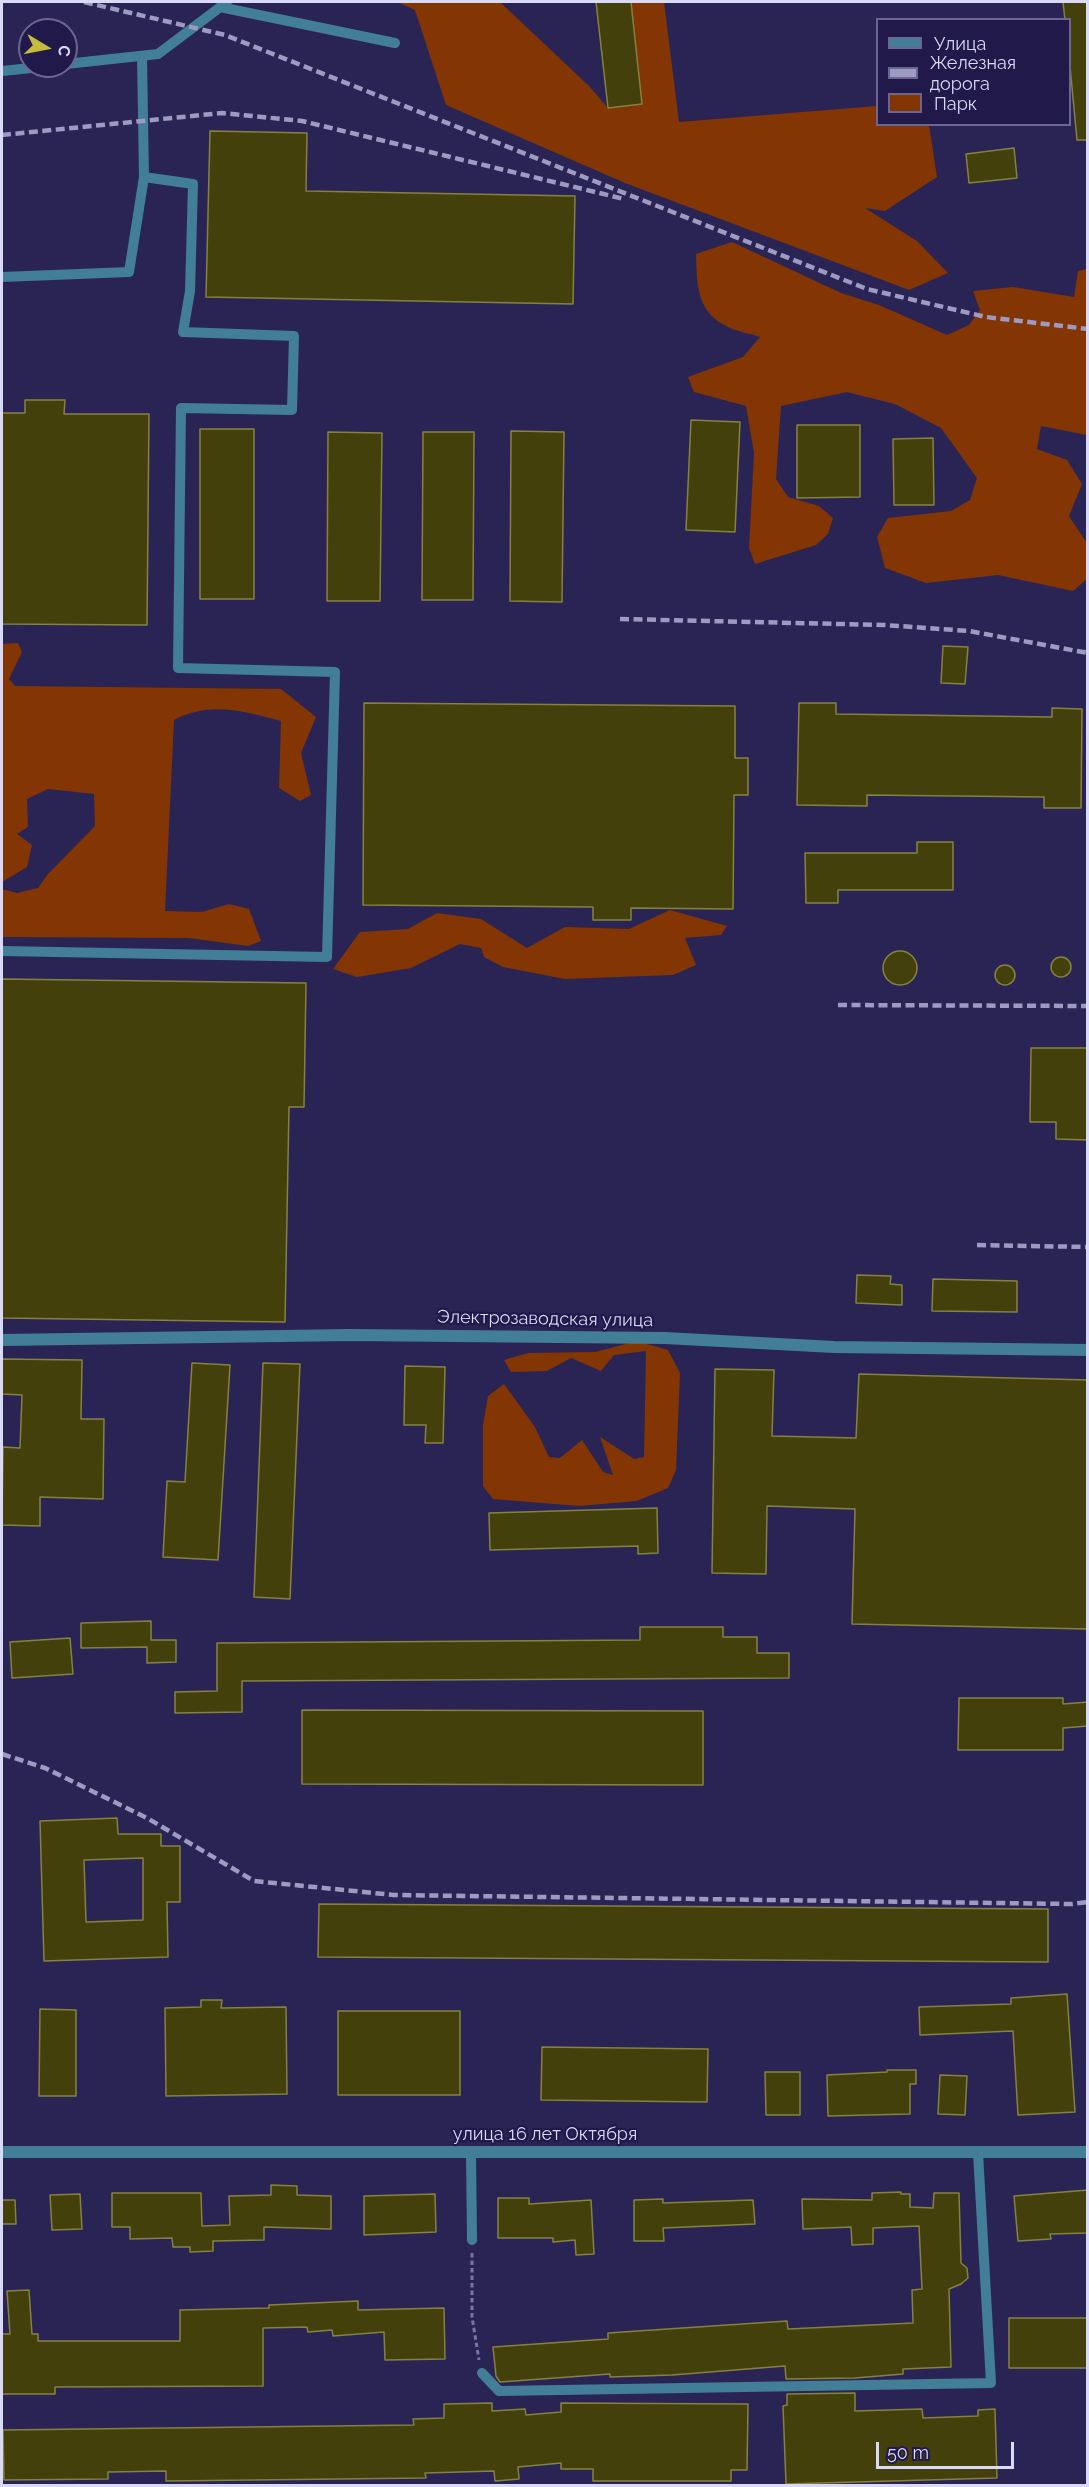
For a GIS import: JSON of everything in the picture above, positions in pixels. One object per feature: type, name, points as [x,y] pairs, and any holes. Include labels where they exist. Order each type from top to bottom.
[{"type":"street","name":"Электрозаводская улица","points":[[2,1340],[350,1335],[665,1338],[834,1347],[1088,1350]]},
{"type":"street","name":"улица 16 лет Октября","points":[[2,2152],[1088,2152]]},
{"type":"lane","points":[[78,63],[158,54],[223,4],[395,43]]},
{"type":"lane","points":[[2,277],[129,272],[144,177],[142,56]]},
{"type":"lane","points":[[2,71],[18,69]]},
{"type":"lane","points":[[2,951],[327,957],[335,672],[178,668],[181,408],[291,410],[294,336],[183,332],[190,291],[194,184],[144,177]]},
{"type":"lane","points":[[471,2153],[472,2240]]},
{"type":"lane","points":[[482,2373],[499,2391],[991,2383],[978,2153]]},
{"type":"path","points":[[472,2240],[472,2317],[482,2373]]},
{"type":"green space","points":[[397,2],[500,2],[589,86],[608,108],[642,104],[631,2],[664,2],[679,122],[876,106],[876,126],[929,126],[937,177],[885,211],[865,208],[917,241],[948,273],[909,290],[625,183],[446,105],[415,10]]},
{"type":"green space","points":[[732,242],[841,293],[879,305],[947,335],[969,325],[980,310],[973,291],[1013,287],[1074,297],[1078,271],[1087,269],[1087,435],[1041,426],[1037,449],[1067,460],[1082,484],[1069,516],[1087,543],[1087,579],[1073,591],[998,575],[926,583],[885,568],[877,537],[888,518],[951,511],[970,500],[977,478],[941,428],[895,404],[847,392],[781,406],[776,479],[788,497],[819,506],[833,518],[828,534],[816,545],[755,564],[749,548],[754,453],[746,406],[694,392],[688,377],[743,357],[760,337],[732,329],[717,321],[700,296],[696,254]]},
{"type":"green space","points":[[18,643],[22,652],[9,679],[15,686],[281,689],[316,717],[301,753],[311,795],[300,801],[279,788],[281,721],[240,711],[214,709],[187,714],[174,720],[165,911],[202,912],[229,904],[249,909],[261,941],[248,946],[189,938],[2,937],[2,889],[17,893],[38,888],[48,874],[95,826],[94,794],[48,789],[27,799],[28,827],[17,834],[32,845],[27,867],[2,882],[2,644]]},
{"type":"green space","points":[[670,910],[727,926],[721,935],[685,938],[696,965],[673,975],[565,979],[503,967],[484,957],[481,948],[460,944],[411,968],[357,977],[333,969],[360,932],[408,929],[437,913],[481,919],[527,948],[565,927],[629,929]]},
{"type":"green space","points":[[637,1341],[668,1350],[680,1373],[676,1470],[668,1488],[637,1501],[579,1506],[493,1499],[483,1486],[483,1425],[488,1396],[504,1384],[535,1427],[549,1457],[560,1458],[582,1440],[603,1472],[613,1475],[600,1437],[634,1459],[644,1457],[646,1351],[614,1355],[601,1371],[571,1358],[547,1371],[511,1372],[504,1360],[528,1353],[595,1352]]},
{"type":"building","points":[[596,2],[631,2],[642,104],[608,108]]},
{"type":"building","points":[[1063,2],[1088,2],[1088,140],[1077,140],[1071,77],[1071,18],[1065,18]]},
{"type":"building","points":[[210,131],[307,133],[306,191],[575,196],[573,304],[206,297]]},
{"type":"building","points":[[1014,148],[1017,178],[969,183],[966,154]]},
{"type":"building","points":[[25,400],[65,400],[64,414],[149,414],[147,625],[2,624],[2,413],[25,413]]},
{"type":"building","points":[[691,420],[740,422],[735,532],[686,530]]},
{"type":"building","points":[[797,425],[860,425],[860,497],[797,498]]},
{"type":"building","points":[[200,429],[254,429],[254,599],[200,599]]},
{"type":"building","points":[[511,431],[564,432],[562,602],[510,601]]},
{"type":"building","points":[[328,432],[382,433],[380,601],[327,601]]},
{"type":"building","points":[[423,432],[474,432],[473,600],[422,600]]},
{"type":"building","points":[[933,438],[934,505],[894,505],[893,439]]},
{"type":"building","points":[[943,646],[968,647],[965,684],[941,683]]},
{"type":"building","points":[[364,703],[735,706],[735,758],[748,758],[748,795],[734,795],[733,909],[631,908],[631,920],[593,920],[593,907],[363,905]]},
{"type":"building","points":[[799,703],[836,703],[836,714],[1052,717],[1052,708],[1082,709],[1081,808],[1044,808],[1044,797],[867,795],[867,806],[797,805]]},
{"type":"building","points":[[917,842],[953,842],[953,890],[838,890],[838,903],[806,903],[805,853],[917,853]]},
{"type":"building","points":[[900,951],[912,956],[917,968],[912,980],[900,985],[888,980],[883,968],[888,956]]},
{"type":"building","points":[[1057,957],[1065,957],[1071,963],[1071,971],[1065,977],[1057,977],[1051,971],[1051,963]]},
{"type":"building","points":[[1001,965],[1009,965],[1015,971],[1015,979],[1009,985],[1001,985],[995,979],[995,971]]},
{"type":"building","points":[[2,979],[306,983],[304,1107],[289,1107],[285,1322],[2,1318]]},
{"type":"building","points":[[1031,1048],[1088,1048],[1088,1140],[1056,1139],[1056,1122],[1030,1122]]},
{"type":"building","points":[[857,1275],[891,1276],[890,1284],[902,1285],[902,1305],[856,1303]]},
{"type":"building","points":[[933,1279],[1017,1281],[1017,1312],[932,1311]]},
{"type":"building","points":[[2,1359],[82,1360],[81,1419],[104,1419],[103,1499],[40,1497],[40,1526],[2,1525],[3,1447],[20,1448],[22,1395],[2,1394]]},
{"type":"building","points":[[192,1363],[230,1365],[218,1560],[163,1557],[167,1481],[185,1482]]},
{"type":"building","points":[[263,1363],[300,1364],[290,1599],[254,1597]]},
{"type":"building","points":[[405,1366],[445,1367],[443,1443],[425,1443],[426,1425],[404,1425]]},
{"type":"building","points":[[715,1369],[774,1370],[772,1436],[856,1438],[859,1374],[1088,1380],[1088,1629],[852,1624],[855,1509],[767,1506],[766,1574],[712,1573]]},
{"type":"building","points":[[657,1508],[658,1553],[638,1554],[638,1546],[490,1550],[489,1513]]},
{"type":"building","points":[[151,1621],[151,1640],[176,1640],[176,1662],[147,1663],[147,1647],[81,1648],[81,1623]]},
{"type":"building","points":[[640,1627],[723,1627],[723,1637],[757,1637],[757,1653],[789,1653],[789,1678],[242,1681],[242,1712],[175,1713],[175,1692],[217,1691],[217,1643],[640,1640]]},
{"type":"building","points":[[70,1638],[73,1674],[12,1678],[10,1642]]},
{"type":"building","points":[[959,1698],[1063,1698],[1063,1704],[1088,1702],[1088,1726],[1063,1728],[1063,1750],[958,1750]]},
{"type":"building","points":[[302,1710],[703,1711],[703,1785],[302,1784]]},
{"type":"building","points":[[117,1818],[118,1834],[161,1834],[161,1846],[180,1846],[180,1902],[167,1902],[168,1957],[44,1961],[40,1821]],"holes":[[[143,1858],[143,1920],[86,1922],[84,1860]]]},
{"type":"building","points":[[319,1904],[1048,1909],[1048,1962],[318,1957]]},
{"type":"building","points":[[1067,1994],[1075,2112],[1018,2115],[1013,2031],[920,2035],[919,2007],[1011,2004],[1011,1998]]},
{"type":"building","points":[[201,2000],[222,2000],[221,2008],[286,2007],[287,2094],[166,2096],[165,2008],[201,2007]]},
{"type":"building","points":[[40,2009],[76,2010],[76,2096],[39,2096]]},
{"type":"building","points":[[338,2011],[460,2011],[460,2095],[338,2095]]},
{"type":"building","points":[[542,2047],[708,2049],[707,2102],[541,2100]]},
{"type":"building","points":[[887,2070],[916,2070],[916,2084],[910,2084],[910,2114],[828,2116],[827,2075],[887,2072]]},
{"type":"building","points":[[765,2072],[800,2072],[800,2115],[766,2115]]},
{"type":"building","points":[[940,2075],[967,2076],[965,2115],[938,2114]]},
{"type":"building","points":[[271,2185],[297,2186],[297,2195],[331,2196],[331,2229],[264,2227],[264,2240],[213,2241],[213,2251],[190,2252],[190,2247],[173,2247],[172,2238],[130,2239],[130,2227],[112,2227],[112,2193],[201,2193],[202,2226],[230,2225],[229,2196],[271,2195]]},
{"type":"building","points":[[1088,2190],[1088,2233],[1050,2234],[1051,2239],[1018,2241],[1014,2196]]},
{"type":"building","points":[[901,2192],[901,2194],[910,2194],[910,2207],[933,2208],[934,2193],[959,2193],[961,2263],[967,2268],[968,2278],[949,2289],[951,2367],[903,2369],[903,2374],[855,2378],[786,2379],[785,2366],[672,2375],[610,2377],[610,2374],[500,2382],[496,2376],[493,2347],[608,2339],[608,2333],[787,2321],[788,2329],[913,2323],[912,2290],[922,2289],[919,2226],[873,2228],[873,2244],[852,2245],[851,2227],[803,2229],[802,2199],[872,2200],[872,2193]]},
{"type":"building","points":[[80,2194],[82,2229],[52,2230],[50,2195]]},
{"type":"building","points":[[435,2194],[436,2232],[364,2235],[364,2196]]},
{"type":"building","points":[[498,2198],[529,2198],[529,2204],[591,2200],[594,2254],[576,2255],[575,2240],[553,2242],[553,2238],[498,2238]]},
{"type":"building","points":[[663,2199],[663,2203],[753,2200],[755,2224],[663,2228],[664,2241],[634,2241],[634,2200]]},
{"type":"building","points":[[2,2200],[15,2200],[16,2224],[2,2224]]},
{"type":"building","points":[[29,2290],[32,2334],[38,2334],[38,2341],[180,2341],[180,2310],[269,2308],[269,2305],[358,2301],[358,2310],[444,2308],[445,2359],[385,2360],[384,2332],[333,2336],[332,2330],[308,2332],[307,2327],[263,2328],[263,2386],[55,2387],[55,2394],[2,2394],[2,2334],[10,2334],[7,2291]]},
{"type":"building","points":[[1009,2318],[1088,2318],[1088,2368],[1009,2368]]},
{"type":"building","points":[[855,2393],[855,2411],[922,2409],[923,2418],[978,2416],[978,2410],[995,2409],[997,2478],[786,2484],[783,2406],[787,2405],[787,2394]]},
{"type":"building","points":[[492,2403],[492,2411],[525,2409],[526,2415],[561,2412],[561,2403],[748,2404],[747,2470],[731,2470],[731,2481],[593,2481],[593,2469],[561,2469],[561,2463],[518,2467],[519,2479],[495,2481],[494,2471],[425,2473],[426,2478],[166,2481],[166,2471],[108,2472],[108,2479],[4,2480],[3,2430],[414,2425],[413,2419],[444,2418],[444,2404]]},
{"type":"railway","points":[[84,2],[225,35],[867,289],[986,317],[1088,329]]},
{"type":"railway","points":[[2,135],[222,113],[302,121],[624,199]]},
{"type":"railway","points":[[620,619],[884,625],[969,631],[1088,653]]},
{"type":"railway","points":[[838,1005],[1088,1006]]},
{"type":"railway","points":[[977,1245],[1088,1247]]},
{"type":"railway","points":[[2,1754],[45,1768],[147,1818],[254,1881],[394,1895],[1072,1904],[1088,1902]]}]
